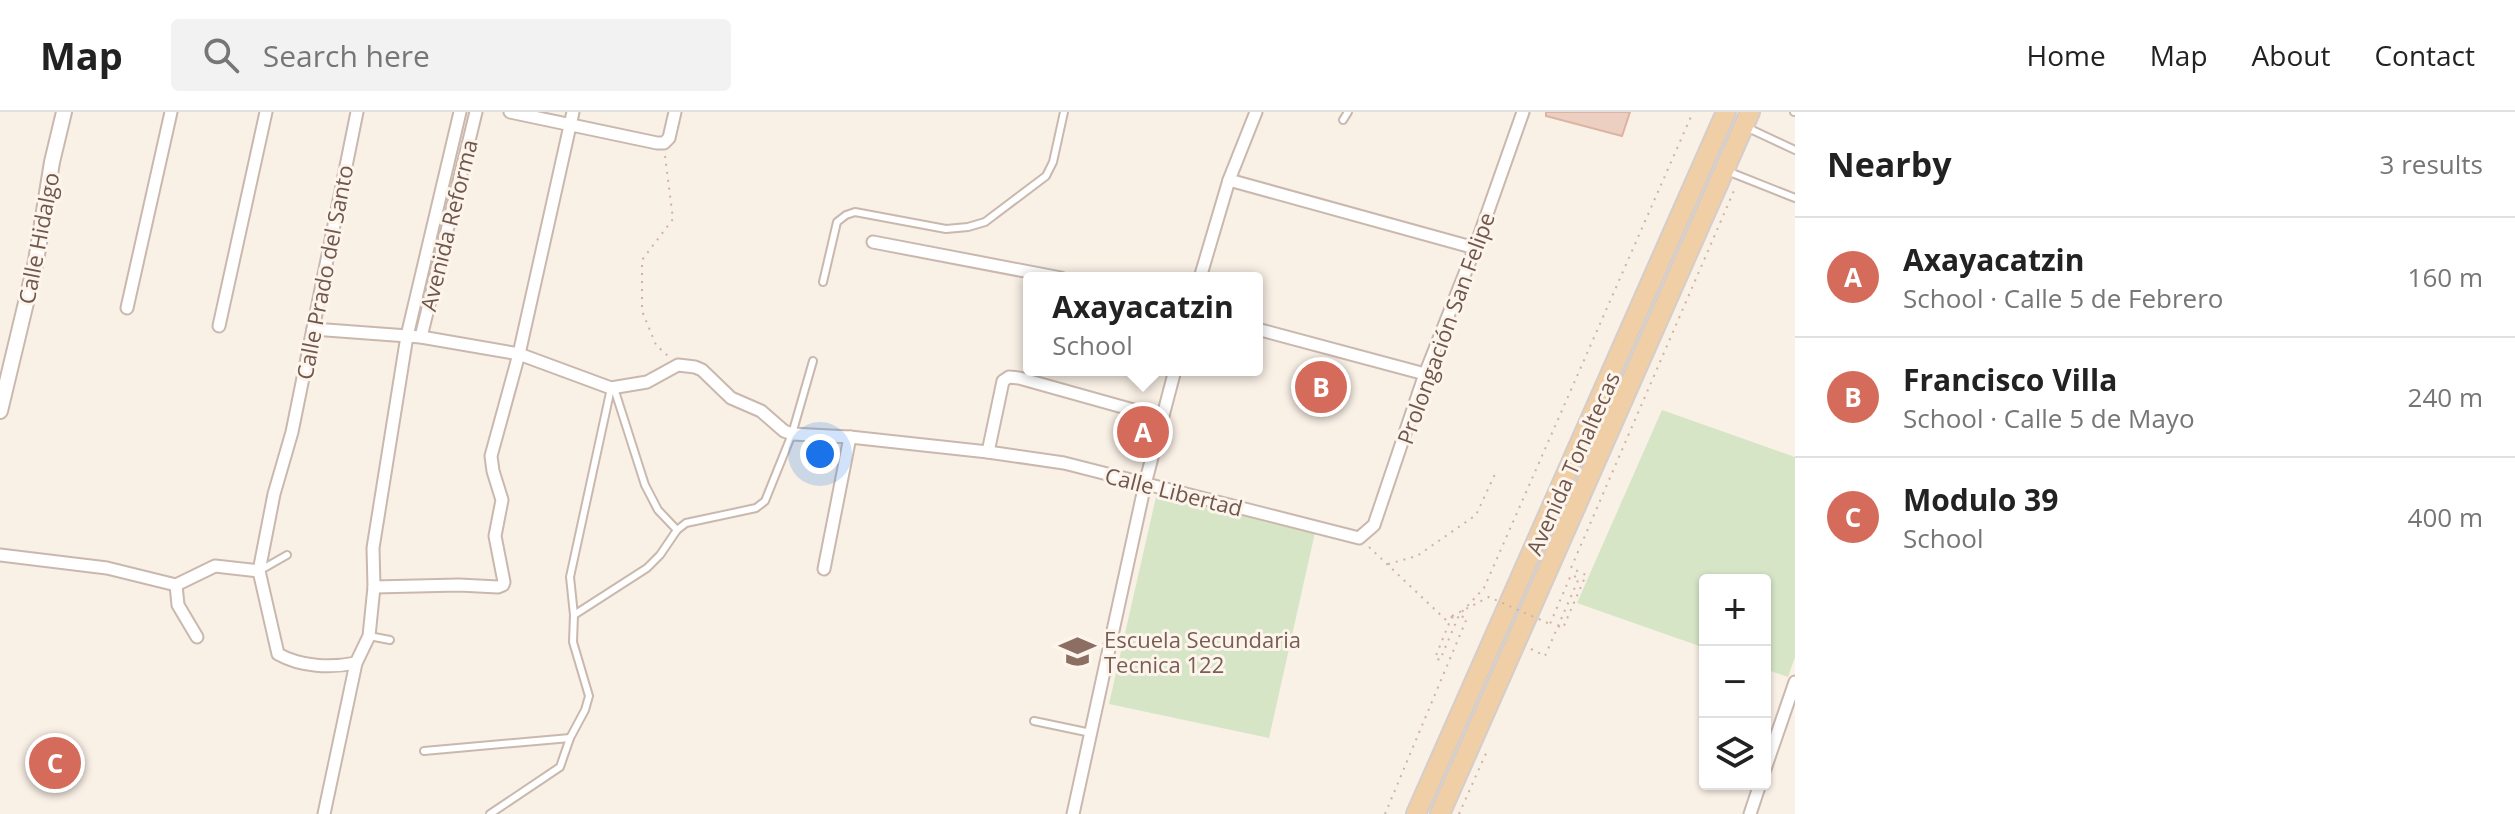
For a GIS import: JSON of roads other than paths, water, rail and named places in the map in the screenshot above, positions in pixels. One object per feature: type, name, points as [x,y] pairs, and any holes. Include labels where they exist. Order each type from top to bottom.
[{"type":"main road","name":"Avenida Tonaltecas","points":[[1416,814],[1726,112]]},
{"type":"main road","name":"Avenida Tonaltecas","points":[[1440,814],[1732,173],[1746,119]]},
{"type":"street","name":"Calle Hidalgo","points":[[0,411],[36,261],[52,162],[64,112]]},
{"type":"street","points":[[127,308],[171,112]]},
{"type":"street","points":[[219,326],[266,112]]},
{"type":"street","name":"Calle Prado del Santo","points":[[259,571],[274,494],[292,432],[357,112]]},
{"type":"street","name":"Avenida Reforma","points":[[324,814],[356,663],[369,636],[374,587],[373,548],[407,336],[460,112]]},
{"type":"street","name":"Avenida Reforma","points":[[421,337],[476,112]]},
{"type":"street","points":[[510,112],[664,143],[669,138],[675,112]]},
{"type":"street","points":[[374,587],[503,585],[495,536],[502,500],[491,456],[519,354],[573,112]]},
{"type":"street","points":[[1202,272],[1229,180],[1256,112]]},
{"type":"street","name":"Prolongación San Felipe","points":[[1359,538],[1374,525],[1425,374],[1475,248],[1523,112]]},
{"type":"street","points":[[1229,180],[1475,248]]},
{"type":"street","points":[[873,242],[1030,272]]},
{"type":"street","points":[[313,329],[421,337],[519,354],[613,388],[647,382],[678,365],[702,370],[731,398],[761,411],[792,434]]},
{"type":"street","points":[[1263,331],[1425,374]]},
{"type":"street","points":[[1073,814],[1145,484],[1173,376]]},
{"type":"street","points":[[988,452],[1003,381],[1009,377],[1162,418]]},
{"type":"street","name":"Calle Libertad","points":[[792,434],[850,437],[1064,463],[1359,538]]},
{"type":"street","points":[[824,569],[850,437]]},
{"type":"street","points":[[0,555],[107,568],[176,585],[215,566],[259,571],[278,654],[318,665],[337,667],[356,663]]},
{"type":"street","points":[[176,585],[178,605],[197,637]]},
{"type":"street","points":[[1771,752],[1795,682]]},
{"type":"street","points":[[1750,814],[1758,790]]},
{"type":"lane","points":[[823,282],[837,222],[846,215],[855,212],[946,229],[985,222],[1046,176],[1053,162],[1064,112]]},
{"type":"lane","points":[[1343,120],[1348,112]]},
{"type":"lane","points":[[1746,119],[1795,150]]},
{"type":"lane","points":[[1732,173],[1795,198]]},
{"type":"lane","points":[[574,615],[647,568],[686,523],[762,505],[792,434],[813,361]]},
{"type":"lane","points":[[613,388],[645,485],[658,510],[677,530]]},
{"type":"lane","points":[[490,814],[557,771],[585,710],[589,696],[574,649],[570,577],[613,388]]},
{"type":"lane","points":[[259,571],[287,555]]},
{"type":"lane","points":[[369,636],[390,640]]},
{"type":"lane","points":[[1034,721],[1091,733]]},
{"type":"lane","points":[[424,751],[570,738]]},
{"type":"place","name":"Francisco Villa","points":[[1321,387]]},
{"type":"place","name":"Axayacatzin","points":[[1143,432]]},
{"type":"place","name":"Escuela Secundaria Tecnica 122","points":[[1078,652]]},
{"type":"place","name":"Modulo 39","points":[[55,763]]}]
